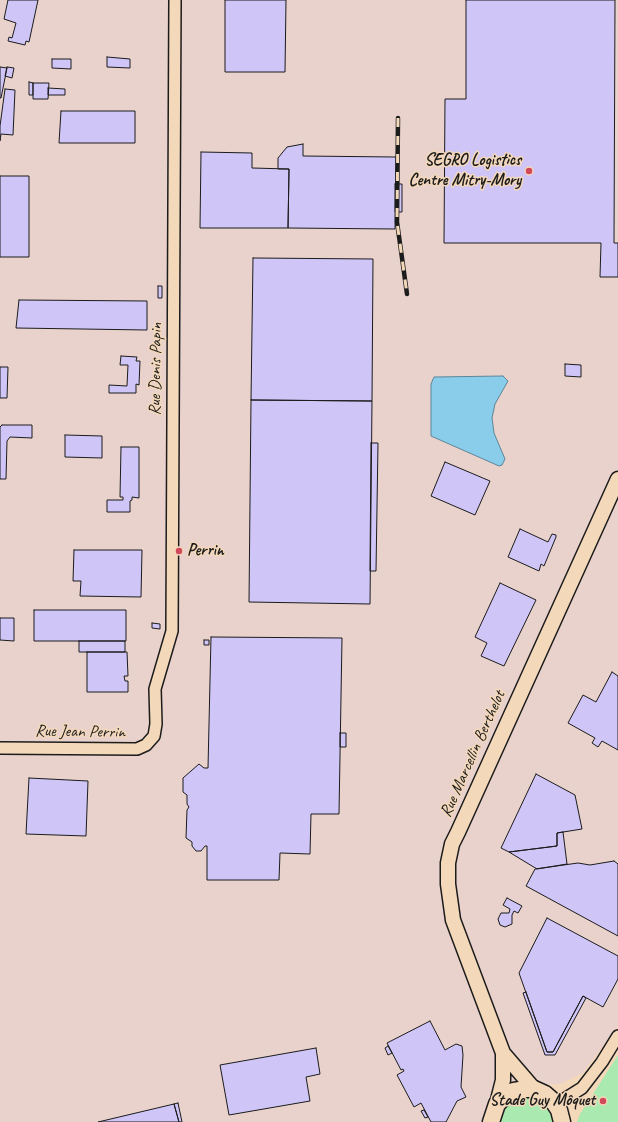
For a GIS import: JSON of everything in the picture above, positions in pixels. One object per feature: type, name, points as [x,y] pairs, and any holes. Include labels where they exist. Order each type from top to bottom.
[{"type":"main road","points":[[491,1122],[497,1104],[504,1097],[513,1091],[524,1089],[534,1090],[545,1094],[553,1101],[559,1110],[562,1122]]},
{"type":"street","name":"Rue Denis Papin","points":[[154,736],[156,724],[155,689],[172,631],[175,0]]},
{"type":"street","name":"Rue Marcellin Berthelot","points":[[534,1090],[503,1053],[453,920],[448,884],[450,852],[618,479]]},
{"type":"street","name":"Rue Jean Perrin","points":[[0,748],[136,750],[146,745],[154,736]]},
{"type":"street","points":[[553,1101],[563,1100],[582,1088],[602,1062],[618,1036]]},
{"type":"street","name":"Rue Marcellin Berthelot","points":[[497,1104],[503,1080],[503,1053]]},
{"type":"shaded area","points":[[0,0],[618,0],[618,1026],[583,1073],[560,1084],[495,1087],[485,1122],[0,1122]]},
{"type":"green space","name":"Stade Guy Môquet","points":[[618,1055],[618,1122],[577,1122],[580,1114]]},
{"type":"green space","points":[[526,1094],[545,1100],[557,1122],[495,1122],[507,1100]]},
{"type":"water","points":[[503,376],[508,381],[495,404],[492,418],[494,433],[505,459],[502,465],[499,466],[431,436],[431,384],[434,377]]},
{"type":"building","points":[[8,0],[38,0],[29,42],[26,41],[25,45],[8,41],[9,37],[12,38],[16,23],[4,19]]},
{"type":"building","points":[[225,0],[286,0],[285,72],[225,72]]},
{"type":"building","name":"SEGRO Logistics Centre Mitry-Mory","points":[[466,0],[615,0],[614,243],[618,243],[618,277],[600,277],[601,243],[444,243],[445,99],[466,99]]},
{"type":"building","points":[[107,57],[130,59],[130,68],[107,67]]},
{"type":"building","points":[[52,59],[71,59],[71,69],[52,68]]},
{"type":"building","points":[[0,67],[7,68],[1,98],[0,98]]},
{"type":"building","points":[[7,67],[14,68],[12,78],[5,76]]},
{"type":"building","points":[[29,82],[33,83],[33,95],[29,95]]},
{"type":"building","points":[[33,83],[49,83],[48,99],[33,99]]},
{"type":"building","points":[[48,88],[65,89],[65,95],[48,95]]},
{"type":"building","points":[[5,89],[15,90],[13,135],[1,134],[0,141],[0,126]]},
{"type":"building","points":[[61,111],[135,111],[135,143],[59,143]]},
{"type":"building","points":[[303,144],[303,156],[396,157],[395,229],[288,228],[289,169],[278,169],[278,158],[287,147]]},
{"type":"building","points":[[201,152],[252,153],[252,168],[289,169],[288,228],[200,228]]},
{"type":"building","points":[[0,176],[29,176],[29,257],[0,257]]},
{"type":"building","points":[[395,184],[402,184],[402,212],[395,212]]},
{"type":"building","points":[[253,258],[373,259],[372,401],[251,400]]},
{"type":"building","points":[[158,286],[162,286],[162,298],[158,298]]},
{"type":"building","points":[[19,300],[147,301],[147,330],[16,328]]},
{"type":"building","points":[[121,356],[137,357],[136,361],[140,361],[139,385],[136,384],[136,393],[109,393],[109,385],[127,386],[128,365],[120,365]]},
{"type":"building","points":[[565,364],[581,365],[581,377],[565,376]]},
{"type":"building","points":[[0,367],[8,367],[7,398],[0,398]]},
{"type":"building","points":[[251,400],[372,401],[370,604],[249,602]]},
{"type":"building","points":[[2,425],[32,425],[32,438],[10,437],[7,441],[6,479],[0,479],[0,427]]},
{"type":"building","points":[[65,435],[102,436],[102,458],[65,457]]},
{"type":"building","points":[[371,443],[378,443],[376,571],[370,571]]},
{"type":"building","points":[[121,447],[139,447],[139,498],[132,497],[132,500],[130,501],[130,512],[107,512],[107,500],[123,500],[123,497],[120,497]]},
{"type":"building","points":[[445,462],[490,481],[475,515],[431,496]]},
{"type":"building","points":[[520,529],[548,542],[552,534],[556,535],[544,566],[541,564],[539,571],[508,557]]},
{"type":"building","points":[[74,550],[142,550],[141,597],[80,596],[81,581],[73,581]]},
{"type":"building","points":[[500,583],[536,600],[504,666],[481,656],[487,643],[475,637]]},
{"type":"building","points":[[34,610],[126,610],[126,641],[34,641]]},
{"type":"building","points":[[0,618],[14,618],[14,641],[0,640]]},
{"type":"building","points":[[152,623],[160,624],[160,629],[152,628]]},
{"type":"building","points":[[211,637],[342,638],[339,814],[311,814],[310,854],[280,853],[279,880],[207,880],[207,846],[205,846],[201,851],[196,851],[192,846],[192,842],[186,838],[187,810],[189,807],[187,804],[187,795],[183,792],[183,778],[199,764],[204,768],[208,768]]},
{"type":"building","points":[[204,640],[209,640],[209,645],[204,645]]},
{"type":"building","points":[[79,641],[125,641],[125,652],[79,652]]},
{"type":"building","points":[[87,652],[127,652],[128,676],[124,676],[125,681],[128,681],[128,692],[87,692]]},
{"type":"building","points":[[612,672],[618,676],[618,750],[602,741],[598,747],[592,743],[595,738],[568,723],[583,695],[596,702]]},
{"type":"building","points":[[340,733],[346,733],[346,747],[340,747]]},
{"type":"building","points":[[536,774],[575,795],[582,829],[557,833],[557,846],[509,852],[501,848]]},
{"type":"building","points":[[29,778],[88,781],[86,836],[26,834]]},
{"type":"building","points":[[563,832],[567,864],[537,869],[509,852],[557,846],[557,833]]},
{"type":"building","points":[[614,861],[618,864],[618,936],[526,886],[535,869],[578,863],[590,865]]},
{"type":"building","points":[[507,898],[522,906],[518,913],[514,911],[512,915],[512,924],[505,927],[500,925],[498,919],[501,913],[509,913],[510,909],[503,905]]},
{"type":"building","points":[[547,918],[618,956],[618,979],[603,1007],[583,996],[553,1052],[547,1052],[519,973]]},
{"type":"building","points":[[526,992],[547,1052],[553,1052],[583,996],[586,998],[555,1055],[545,1055],[523,993]]},
{"type":"building","points":[[430,1021],[445,1050],[456,1044],[462,1046],[463,1055],[461,1087],[466,1097],[457,1101],[446,1122],[431,1122],[421,1103],[414,1107],[397,1075],[404,1071],[403,1069],[401,1070],[387,1043]]},
{"type":"building","points":[[388,1046],[392,1053],[388,1055],[385,1048]]},
{"type":"building","points":[[316,1048],[320,1074],[306,1077],[310,1101],[229,1115],[220,1065]]},
{"type":"building","points":[[178,1103],[182,1122],[179,1122],[174,1104]]},
{"type":"building","points":[[174,1104],[179,1122],[98,1122]]},
{"type":"building","points":[[424,1110],[428,1117],[425,1118],[421,1111]]},
{"type":"railway","points":[[398,118],[397,222],[407,294]]},
{"type":"place","name":"SEGRO Logistics Centre Mitry-Mory","points":[[529,171]]},
{"type":"place","name":"Perrin","points":[[179,551]]},
{"type":"place","name":"Stade Guy Môquet","points":[[603,1101]]}]
